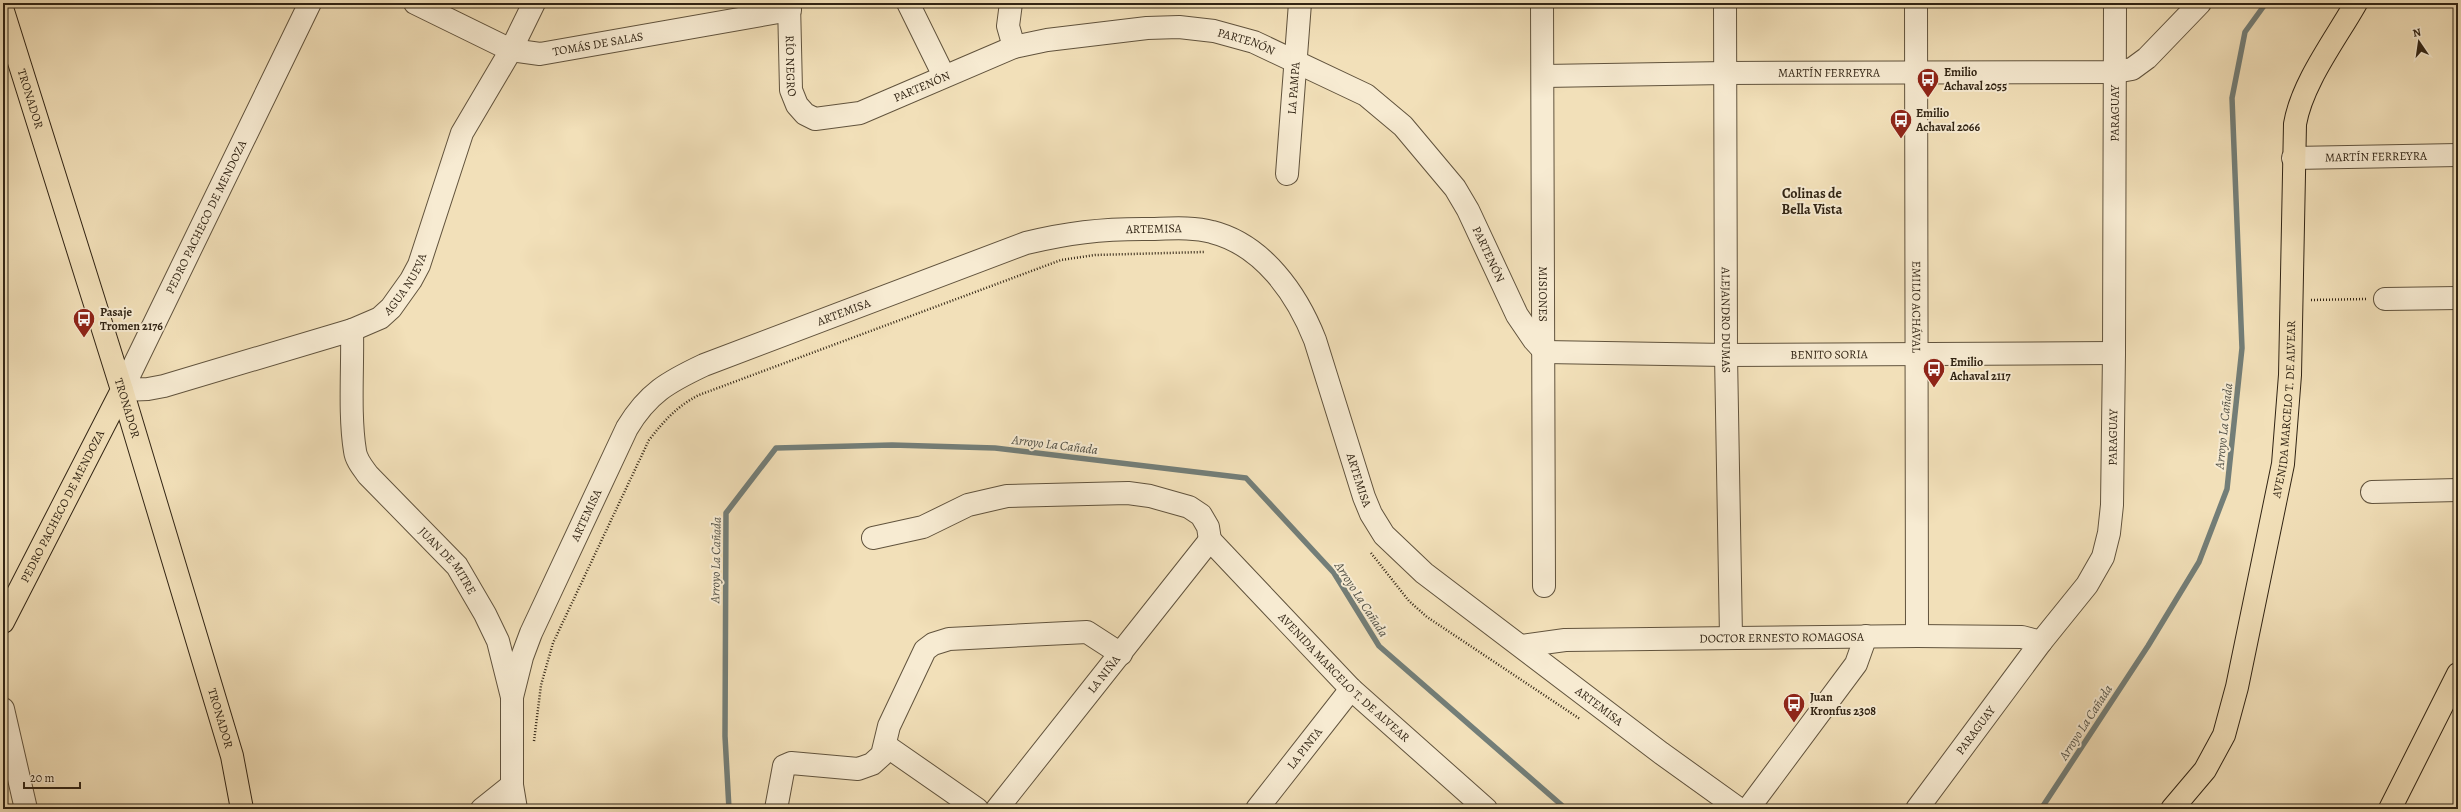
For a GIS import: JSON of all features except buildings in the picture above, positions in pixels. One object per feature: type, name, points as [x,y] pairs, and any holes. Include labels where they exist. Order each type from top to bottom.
[{"type":"main road","name":"AVENIDA MARCELO T. DE ALVEAR","points":[[2172,809],[2205,770],[2216,753],[2224,735],[2237,688],[2283,464],[2290,375],[2293,158],[2298,106],[2356,3]]},
{"type":"main road","name":"TRONADOR","points":[[3,10],[122,390],[232,756],[242,809]]},
{"type":"main road","name":"PEDRO PACHECO DE MENDOZA","points":[[3,622],[122,390]]},
{"type":"main road","points":[[2390,809],[2458,674]]},
{"type":"street","points":[[292,3],[299,25]]},
{"type":"street","name":"PEDRO PACHECO DE MENDOZA","points":[[122,390],[310,3]]},
{"type":"street","name":"TOMÁS DE SALAS","points":[[415,3],[511,50],[540,54],[790,7]]},
{"type":"street","name":"AGUA NUEVA","points":[[122,390],[148,389],[164,386],[352,330],[380,318],[411,280],[419,265],[440,206],[462,133],[511,50],[534,3]]},
{"type":"street","points":[[908,3],[944,76]]},
{"type":"street","points":[[1011,3],[1008,26],[1014,46]]},
{"type":"street","name":"LA PAMPA","points":[[1287,174],[1300,3]]},
{"type":"street","name":"MISIONES","points":[[1542,3],[1544,76],[1545,352],[1544,586]]},
{"type":"street","name":"ALEJANDRO DUMAS","points":[[1725,3],[1726,355],[1731,637]]},
{"type":"street","name":"EMILIO ACHÁVAL","points":[[1916,3],[1918,636]]},
{"type":"street","name":"PARAGUAY","points":[[1916,809],[2041,642],[2087,585],[2103,557],[2109,533],[2112,505],[2114,353],[2115,3]]},
{"type":"street","points":[[2115,72],[2132,69],[2147,58],[2200,3]]},
{"type":"street","name":"RÍO NEGRO","points":[[790,7],[791,90],[797,105],[805,114],[814,118]]},
{"type":"street","name":"PARTENÓN","points":[[814,118],[860,113],[1014,46],[1139,29],[1179,27],[1214,31],[1254,42],[1366,95],[1403,126],[1455,188],[1468,210],[1517,315],[1534,340],[1545,352]]},
{"type":"street","name":"MARTÍN FERREYRA","points":[[1544,76],[1726,73],[2115,72]]},
{"type":"street","name":"MARTÍN FERREYRA","points":[[2293,158],[2458,155]]},
{"type":"street","name":"ARTEMISA","points":[[512,697],[522,657],[531,633],[627,428],[639,408],[652,394],[673,379],[704,365],[1026,243],[1067,233],[1106,229],[1179,228],[1212,232],[1235,241],[1265,262],[1281,280],[1307,320],[1364,497],[1384,535],[1424,573],[1661,753],[1739,809]]},
{"type":"street","points":[[2385,299],[2458,298]]},
{"type":"street","name":"JUAN DE MITRE","points":[[352,330],[355,452],[360,463],[368,475],[440,547],[471,587],[498,641],[512,697],[512,785],[516,809]]},
{"type":"street","name":"BENITO SORIA","points":[[1545,352],[1726,355],[2114,353]]},
{"type":"street","points":[[2372,492],[2458,490]]},
{"type":"street","points":[[874,538],[923,527],[942,516],[968,505],[1007,496],[1128,493],[1150,496],[1189,507],[1202,515],[1208,527],[1210,540]]},
{"type":"street","name":"LA NIÑA","points":[[997,809],[1210,540]]},
{"type":"street","name":"AVENIDA MARCELO T. DE ALVEAR","points":[[1210,540],[1351,689],[1486,809]]},
{"type":"street","points":[[776,809],[784,766],[791,763],[858,769],[872,764],[882,755],[889,726],[925,650],[933,644],[949,639],[1086,632],[1121,654]]},
{"type":"street","points":[[1748,809],[1856,664],[1866,636]]},
{"type":"street","name":"DOCTOR ERNESTO ROMAGOSA","points":[[1522,646],[1565,640],[1731,637],[2022,637],[2041,642]]},
{"type":"street","name":"LA PINTA","points":[[1257,809],[1351,689]]},
{"type":"street","points":[[3,709],[26,809]]},
{"type":"street","points":[[885,745],[977,809]]},
{"type":"street","points":[[482,809],[512,785]]},
{"type":"path","points":[[2291,300],[2385,299]]},
{"type":"waterway","name":"Arroyo La Cañada","points":[[2041,809],[2148,646],[2199,562],[2227,489],[2242,348],[2232,98],[2245,32],[2266,3]]},
{"type":"waterway","name":"Arroyo La Cañada","points":[[729,809],[725,736],[726,513],[776,448],[892,445],[995,448],[1246,478],[1334,573],[1379,646],[1566,809]]},
{"type":"place","name":"Emilio Achaval 2055","points":[[1928,98]]},
{"type":"place","name":"Emilio Achaval 2066","points":[[1901,140]]},
{"type":"place","name":"Pasaje Tromen 2176","points":[[84,338]]},
{"type":"place","name":"Emilio Achaval 2117","points":[[1934,388]]},
{"type":"place","name":"Juan Kronfus 2308","points":[[1794,724]]},
{"type":"district","name":"Colinas de Bella Vista","points":[[1812,202]]}]
